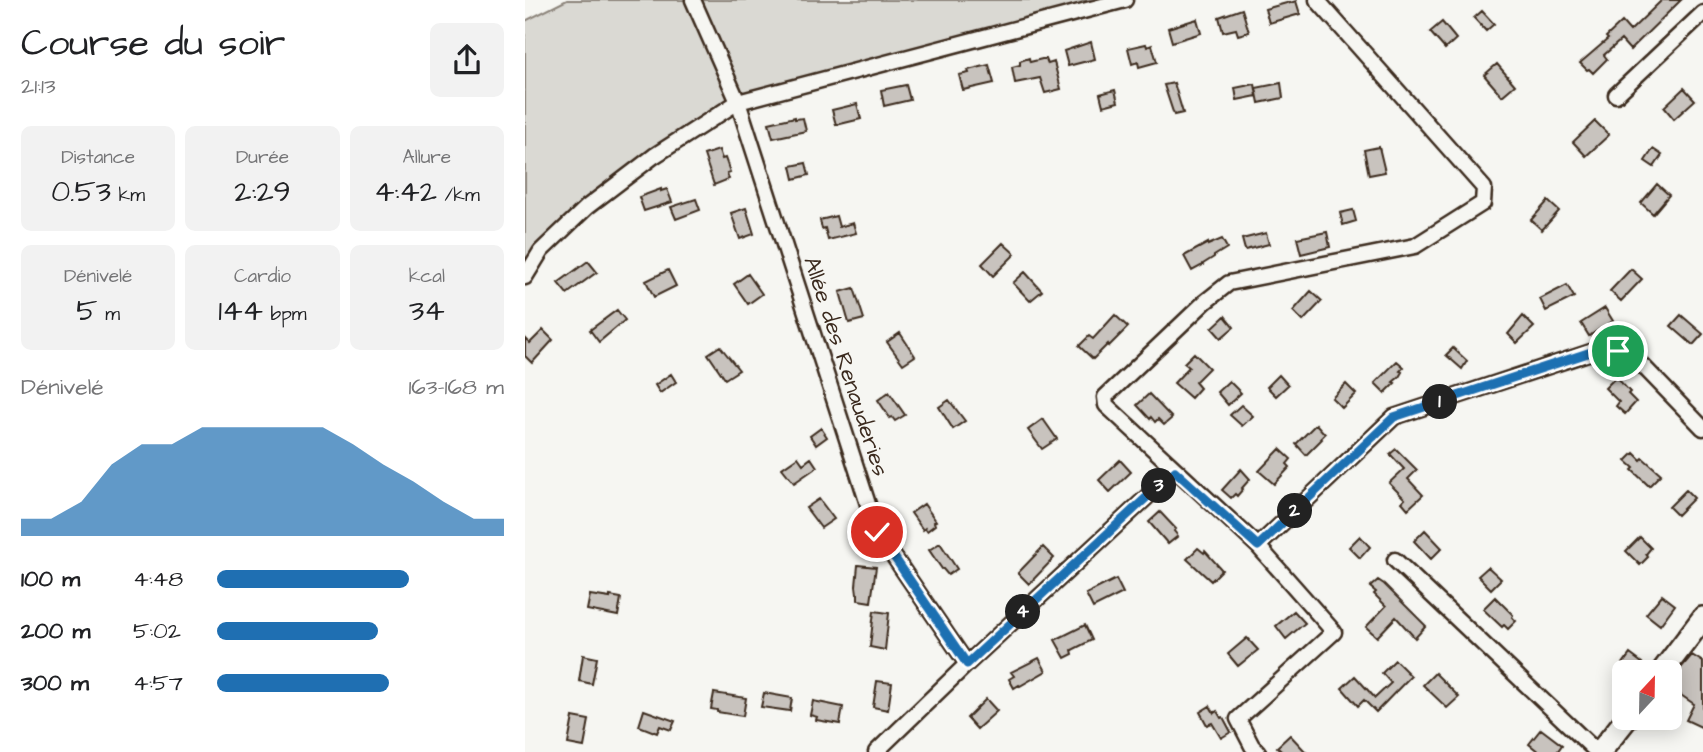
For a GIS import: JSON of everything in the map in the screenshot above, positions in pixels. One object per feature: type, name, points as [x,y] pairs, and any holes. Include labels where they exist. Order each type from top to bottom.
[{"type":"main road","points":[[1671,660],[1703,618]]},
{"type":"main road","points":[[1602,751],[1618,730]]},
{"type":"street","name":"Allée des Renauderies","points":[[693,0],[738,102],[877,532],[967,664]]},
{"type":"street","points":[[525,277],[541,251],[587,207],[654,156],[738,102],[1125,0]]},
{"type":"street","points":[[1258,752],[1238,719],[1334,632],[1258,546],[1106,405],[1105,397],[1205,302],[1229,283],[1415,246],[1483,202],[1484,188],[1318,0]]},
{"type":"street","points":[[1616,96],[1703,13]]},
{"type":"street","points":[[1258,546],[1394,417],[1591,352],[1618,351],[1641,365],[1703,428]]},
{"type":"street","points":[[876,752],[1175,471]]},
{"type":"street","points":[[1395,560],[1602,751]]},
{"type":"shaded area","points":[[567,0],[1124,0],[772,85],[687,132],[543,251],[525,280],[525,21]]},
{"type":"building","points":[[1662,0],[1681,0],[1630,50],[1621,40],[1604,55],[1607,59],[1593,73],[1580,63],[1608,39],[1606,37],[1622,22],[1630,31]]},
{"type":"building","points":[[1296,1],[1300,14],[1269,23],[1265,9]]},
{"type":"building","points":[[1242,9],[1249,32],[1238,35],[1236,29],[1223,32],[1219,17]]},
{"type":"building","points":[[1482,11],[1494,24],[1486,31],[1474,18]]},
{"type":"building","points":[[1197,19],[1201,33],[1172,42],[1168,28]]},
{"type":"building","points":[[1442,22],[1456,39],[1445,49],[1430,32]]},
{"type":"building","points":[[1091,42],[1095,59],[1068,66],[1064,51]]},
{"type":"building","points":[[1146,44],[1147,47],[1152,45],[1157,62],[1139,67],[1138,62],[1132,64],[1128,48]]},
{"type":"building","points":[[1029,58],[1030,62],[1046,59],[1048,64],[1054,62],[1061,89],[1045,93],[1040,78],[1015,83],[1012,67]]},
{"type":"building","points":[[1497,64],[1515,85],[1502,96],[1484,75]]},
{"type":"building","points":[[989,65],[994,83],[963,90],[959,75]]},
{"type":"building","points":[[1174,83],[1183,113],[1174,115],[1164,85]]},
{"type":"building","points":[[1281,83],[1283,98],[1259,103],[1256,88]]},
{"type":"building","points":[[1255,84],[1257,96],[1237,100],[1235,88]]},
{"type":"building","points":[[906,85],[910,100],[884,106],[881,90]]},
{"type":"building","points":[[1684,88],[1695,100],[1674,119],[1664,107]]},
{"type":"building","points":[[1115,90],[1118,102],[1103,106],[1100,94]]},
{"type":"building","points":[[857,104],[861,119],[836,125],[832,110]]},
{"type":"building","points":[[795,117],[803,118],[806,131],[773,138],[769,123]]},
{"type":"building","points":[[1595,121],[1609,135],[1586,156],[1573,142]]},
{"type":"building","points":[[1379,147],[1385,172],[1369,175],[1364,150]]},
{"type":"building","points":[[1653,149],[1662,155],[1654,167],[1645,161]]},
{"type":"building","points":[[719,150],[730,172],[727,173],[729,179],[714,185],[704,155]]},
{"type":"building","points":[[806,163],[809,175],[794,179],[791,166]]},
{"type":"building","points":[[1657,184],[1669,195],[1653,214],[1641,203]]},
{"type":"building","points":[[667,189],[672,202],[644,211],[639,197]]},
{"type":"building","points":[[696,199],[700,210],[676,219],[671,207]]},
{"type":"building","points":[[1548,201],[1559,211],[1542,230],[1531,220]]},
{"type":"building","points":[[746,208],[754,234],[740,239],[731,213]]},
{"type":"building","points":[[1353,210],[1356,221],[1343,225],[1340,213]]},
{"type":"building","points":[[836,216],[839,227],[853,223],[856,233],[828,240],[820,220]]},
{"type":"building","points":[[1327,232],[1330,247],[1301,254],[1297,238]]},
{"type":"building","points":[[1266,233],[1269,244],[1245,250],[1242,239]]},
{"type":"building","points":[[1222,239],[1227,248],[1192,271],[1184,256]]},
{"type":"building","points":[[1003,243],[1015,254],[993,276],[982,264]]},
{"type":"building","points":[[588,261],[597,272],[567,294],[558,283]]},
{"type":"building","points":[[1631,269],[1642,279],[1621,301],[1610,291]]},
{"type":"building","points":[[668,270],[676,286],[654,297],[646,281]]},
{"type":"building","points":[[1025,272],[1042,291],[1030,301],[1013,283]]},
{"type":"building","points":[[748,274],[762,294],[748,304],[734,284]]},
{"type":"building","points":[[1567,285],[1574,297],[1546,311],[1540,299]]},
{"type":"building","points":[[854,288],[864,319],[849,323],[840,292]]},
{"type":"building","points":[[1311,291],[1322,301],[1303,321],[1293,311]]},
{"type":"building","points":[[1605,308],[1613,321],[1589,336],[1581,323]]},
{"type":"building","points":[[617,310],[625,320],[599,342],[590,330]]},
{"type":"building","points":[[1115,315],[1128,327],[1093,359],[1079,346],[1089,336],[1093,339]]},
{"type":"building","points":[[1681,315],[1703,334],[1693,345],[1671,326]]},
{"type":"building","points":[[1225,316],[1234,327],[1221,338],[1212,328]]},
{"type":"building","points":[[1523,316],[1534,327],[1517,343],[1508,334]]},
{"type":"building","points":[[543,330],[553,340],[532,363],[525,356],[525,338],[530,343]]},
{"type":"building","points":[[900,333],[915,356],[903,364],[887,342]]},
{"type":"building","points":[[720,346],[739,370],[725,379],[708,354]]},
{"type":"building","points":[[1453,348],[1467,361],[1462,369],[1446,355]]},
{"type":"building","points":[[1194,353],[1209,368],[1195,382],[1200,388],[1191,398],[1174,383],[1189,367],[1184,363]]},
{"type":"building","points":[[1397,361],[1404,367],[1393,382],[1395,383],[1385,393],[1375,383]]},
{"type":"building","points":[[671,374],[676,382],[660,393],[655,385]]},
{"type":"building","points":[[1279,375],[1288,385],[1276,396],[1267,387]]},
{"type":"building","points":[[1616,377],[1636,402],[1625,414],[1616,406],[1619,402],[1605,388]]},
{"type":"building","points":[[1229,381],[1241,393],[1228,405],[1217,392]]},
{"type":"building","points":[[1346,384],[1356,394],[1342,408],[1332,398]]},
{"type":"building","points":[[889,392],[905,415],[895,421],[878,400]]},
{"type":"building","points":[[1149,394],[1172,418],[1164,425],[1158,419],[1155,422],[1151,417],[1150,419],[1137,405]]},
{"type":"building","points":[[949,400],[965,421],[953,429],[939,407]]},
{"type":"building","points":[[1241,405],[1253,416],[1242,426],[1230,415]]},
{"type":"building","points":[[1043,419],[1057,439],[1042,449],[1028,430]]},
{"type":"building","points":[[1316,424],[1325,434],[1306,455],[1296,444]]},
{"type":"building","points":[[821,428],[827,437],[816,445],[810,436]]},
{"type":"building","points":[[1280,449],[1291,459],[1287,464],[1290,467],[1274,484],[1259,471]]},
{"type":"building","points":[[1396,449],[1417,470],[1408,479],[1423,495],[1408,509],[1402,502],[1405,499],[1389,483],[1404,469],[1390,454]]},
{"type":"building","points":[[1634,453],[1661,474],[1649,486],[1626,461]]},
{"type":"building","points":[[798,457],[803,464],[811,458],[817,467],[794,483],[782,468]]},
{"type":"building","points":[[1120,460],[1131,472],[1110,492],[1099,480]]},
{"type":"building","points":[[1241,469],[1250,479],[1237,496],[1235,494],[1231,498],[1222,490]]},
{"type":"building","points":[[1686,490],[1694,498],[1677,515],[1669,507]]},
{"type":"building","points":[[819,499],[834,519],[821,528],[806,508]]},
{"type":"building","points":[[924,504],[936,521],[927,531],[925,528],[923,530],[911,513]]},
{"type":"building","points":[[1160,512],[1176,529],[1174,531],[1178,536],[1168,544],[1149,522]]},
{"type":"building","points":[[1425,530],[1442,548],[1431,559],[1414,541]]},
{"type":"building","points":[[1360,536],[1370,547],[1360,558],[1349,547]]},
{"type":"building","points":[[1640,537],[1651,548],[1646,554],[1648,557],[1640,565],[1626,551]]},
{"type":"building","points":[[940,543],[957,569],[948,575],[929,550]]},
{"type":"building","points":[[1043,547],[1054,558],[1029,584],[1018,573]]},
{"type":"building","points":[[1198,548],[1204,553],[1205,551],[1222,570],[1211,581],[1187,559]]},
{"type":"building","points":[[858,565],[876,567],[871,602],[858,600]]},
{"type":"building","points":[[1488,567],[1501,579],[1491,589],[1478,576]]},
{"type":"building","points":[[1116,579],[1123,593],[1093,608],[1086,594]]},
{"type":"building","points":[[1378,580],[1426,626],[1415,638],[1396,617],[1377,637],[1366,627],[1386,606],[1370,587]]},
{"type":"building","points":[[590,595],[621,598],[618,616],[587,610]]},
{"type":"building","points":[[1662,595],[1675,605],[1660,625],[1646,614]]},
{"type":"building","points":[[1495,597],[1516,621],[1508,629],[1504,625],[1502,627],[1483,609]]},
{"type":"building","points":[[874,611],[889,613],[885,650],[870,647]]},
{"type":"building","points":[[1294,611],[1305,623],[1286,639],[1276,626]]},
{"type":"building","points":[[1085,625],[1092,640],[1072,650],[1073,654],[1065,658],[1055,640]]},
{"type":"building","points":[[1247,638],[1258,650],[1238,666],[1228,654]]},
{"type":"building","points":[[1630,654],[1638,660],[1626,660]]},
{"type":"building","points":[[583,655],[597,658],[592,684],[579,681]]},
{"type":"building","points":[[1692,655],[1703,662],[1703,728],[1686,720],[1694,704],[1682,696],[1682,667]]},
{"type":"building","points":[[1039,658],[1046,671],[1014,688],[1009,679],[1014,676],[1011,672]]},
{"type":"building","points":[[1395,660],[1411,676],[1376,712],[1364,700],[1358,706],[1342,688],[1355,676],[1375,698],[1391,683],[1382,673]]},
{"type":"building","points":[[1435,673],[1459,697],[1447,708],[1423,685]]},
{"type":"building","points":[[877,681],[892,683],[888,710],[873,707]]},
{"type":"building","points":[[714,693],[746,698],[743,716],[711,709]]},
{"type":"building","points":[[764,693],[792,698],[790,711],[761,707]]},
{"type":"building","points":[[986,699],[997,711],[977,729],[967,718]]},
{"type":"building","points":[[813,701],[843,707],[840,724],[816,720],[817,717],[810,715]]},
{"type":"building","points":[[1210,706],[1214,713],[1217,711],[1221,718],[1223,717],[1231,732],[1221,738],[1212,723],[1207,725],[1200,712]]},
{"type":"building","points":[[644,710],[675,721],[671,730],[660,726],[657,733],[639,726]]},
{"type":"building","points":[[573,717],[589,720],[584,747],[568,744]]},
{"type":"building","points":[[1541,729],[1562,745],[1557,752],[1539,752],[1529,744]]},
{"type":"building","points":[[1290,735],[1306,752],[1282,752],[1277,747]]},
{"type":"route","points":[[877,532],[967,664],[1175,471],[1258,546],[1394,417],[1591,352],[1618,351]]}]
